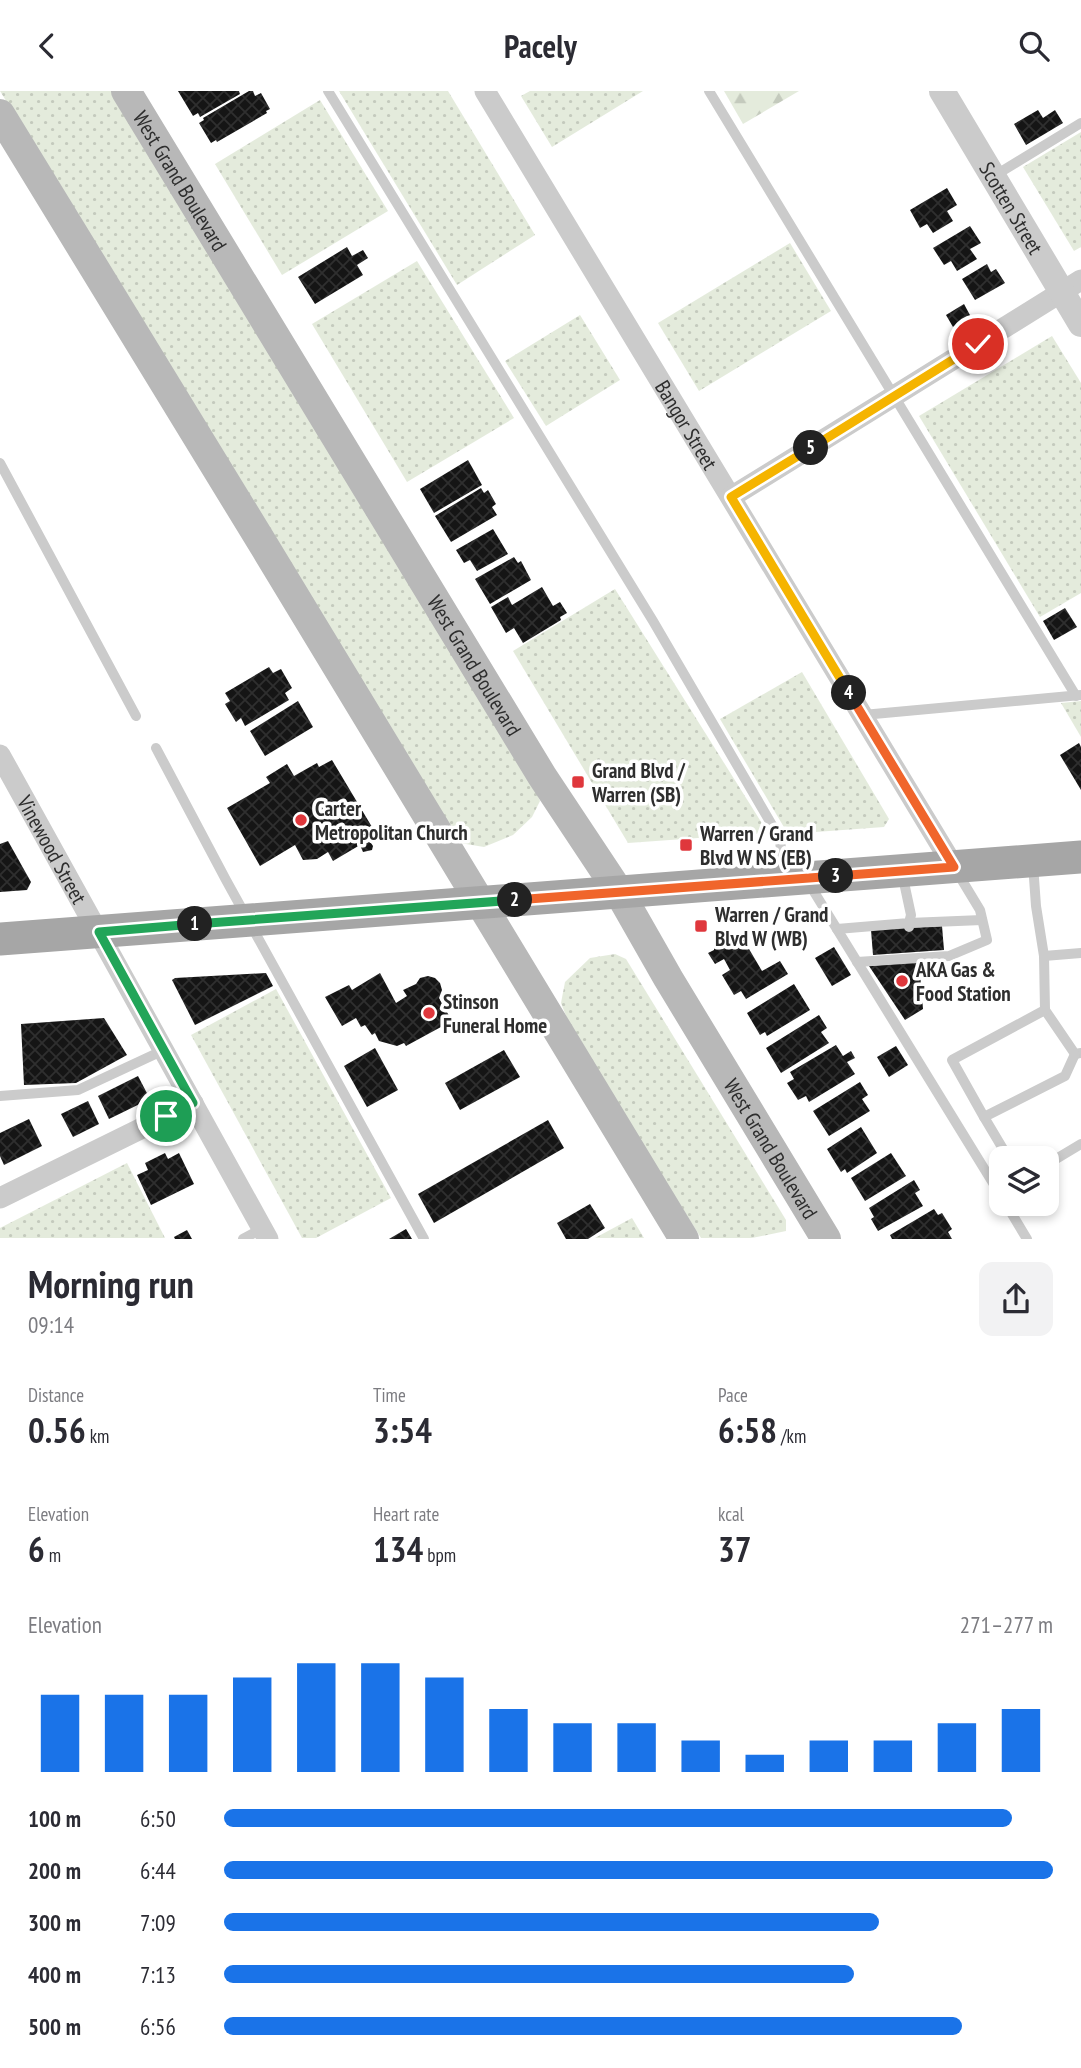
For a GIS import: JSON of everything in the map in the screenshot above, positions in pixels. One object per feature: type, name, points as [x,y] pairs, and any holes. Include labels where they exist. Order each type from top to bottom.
[{"type":"main road","name":"West Grand Boulevard","points":[[126,91],[542,776],[619,892],[668,978],[827,1238]]},
{"type":"main road","points":[[0,114],[684,1238]]},
{"type":"main road","points":[[0,939],[1081,857]]},
{"type":"street","name":"Bangor Street","points":[[485,91],[954,867]]},
{"type":"street","name":"Scotten Street","points":[[942,91],[993,176],[1071,286],[1081,324]]},
{"type":"street","points":[[731,497],[1071,286]]},
{"type":"street","name":"Vinewood Street","points":[[0,755],[5,776],[99,932],[266,1233]]},
{"type":"street","points":[[0,1198],[193,1103]]},
{"type":"lane","points":[[328,91],[653,621],[778,834],[796,879],[837,929],[989,1176]]},
{"type":"lane","points":[[709,91],[1078,696],[863,715]]},
{"type":"lane","points":[[993,176],[1081,123]]},
{"type":"lane","points":[[0,463],[136,716]]},
{"type":"lane","points":[[156,748],[424,1238]]},
{"type":"lane","points":[[984,1117],[1065,1076],[1078,1053],[1045,1010],[1044,956],[1036,906],[1033,861]]},
{"type":"lane","points":[[857,962],[936,954],[949,957],[987,940],[980,910],[954,867]]},
{"type":"lane","points":[[901,871],[911,915],[909,926]]},
{"type":"lane","points":[[837,929],[982,920]]},
{"type":"lane","points":[[1044,956],[1081,953]]},
{"type":"lane","points":[[1001,1146],[952,1060],[1045,1010]]},
{"type":"lane","points":[[0,1096],[78,1090],[164,1049]]},
{"type":"lane","points":[[1059,1157],[1081,1144]]},
{"type":"lane","points":[[1013,1216],[1027,1238]]},
{"type":"lane","points":[[243,1238],[266,1233]]},
{"type":"green space","points":[[0,91],[117,91],[529,776],[540,801],[532,817],[513,835],[484,847],[460,843]]},
{"type":"green space","points":[[339,91],[448,91],[535,235],[457,285]]},
{"type":"green space","points":[[530,91],[643,91],[552,147],[521,96]]},
{"type":"green space","points":[[724,91],[799,91],[743,124]]},
{"type":"green space","points":[[320,100],[388,211],[282,275],[215,164]]},
{"type":"green space","points":[[1081,132],[1081,247],[1074,251],[1023,167]]},
{"type":"green space","points":[[790,243],[831,311],[699,391],[658,323]]},
{"type":"green space","points":[[417,261],[514,418],[407,482],[312,324]]},
{"type":"green space","points":[[580,315],[620,380],[546,426],[505,361]]},
{"type":"green space","points":[[1052,336],[1081,383],[1081,593],[1040,617],[919,416]]},
{"type":"green space","points":[[615,589],[768,833],[628,843],[513,651]]},
{"type":"green space","points":[[802,672],[889,819],[884,827],[788,834],[720,719]]},
{"type":"green space","points":[[1081,701],[1081,737],[1061,703]]},
{"type":"green space","points":[[615,954],[626,959],[786,1220],[786,1231],[752,1238],[701,1238],[574,1036],[561,1003],[565,982],[590,958]]},
{"type":"green space","points":[[276,989],[391,1198],[316,1238],[302,1238],[191,1035]]},
{"type":"green space","points":[[127,1163],[165,1238],[0,1238],[0,1228]]},
{"type":"green space","points":[[632,1218],[644,1238],[595,1238]]},
{"type":"building","points":[[178,91],[239,91],[240,94],[200,117],[198,113],[193,116]]},
{"type":"building","points":[[253,91],[255,96],[261,93],[270,109],[217,142],[216,140],[211,143],[199,123]]},
{"type":"building","points":[[1038,110],[1043,118],[1055,110],[1063,123],[1026,145],[1014,124]]},
{"type":"building","points":[[947,188],[957,205],[947,211],[953,221],[933,233],[927,224],[920,228],[910,210]]},
{"type":"building","points":[[970,226],[981,243],[970,249],[977,259],[957,271],[951,261],[944,265],[933,248]]},
{"type":"building","points":[[347,247],[352,256],[363,250],[368,258],[357,265],[363,275],[315,304],[298,277]]},
{"type":"building","points":[[987,264],[991,272],[996,269],[1005,283],[975,300],[962,279]]},
{"type":"building","points":[[964,304],[971,317],[953,327],[946,315]]},
{"type":"building","points":[[468,460],[482,485],[434,513],[420,489]]},
{"type":"building","points":[[481,488],[484,493],[488,490],[496,504],[492,507],[497,515],[451,542],[435,516]]},
{"type":"building","points":[[493,529],[508,554],[477,571],[470,560],[464,563],[456,550]]},
{"type":"building","points":[[514,557],[518,563],[521,561],[531,580],[490,604],[475,579]]},
{"type":"building","points":[[542,587],[553,606],[560,602],[567,613],[560,617],[561,620],[523,643],[514,628],[506,633],[491,607],[508,597],[512,605]]},
{"type":"building","points":[[1065,608],[1077,627],[1054,640],[1043,621]]},
{"type":"building","points":[[269,667],[273,673],[281,669],[292,688],[285,693],[289,700],[245,726],[241,718],[236,722],[225,704],[230,701],[225,693]]},
{"type":"building","points":[[298,701],[313,727],[265,756],[250,731]]},
{"type":"building","points":[[1079,743],[1081,747],[1081,790],[1060,755]]},
{"type":"building","name":"Carter Metropolitan Church","points":[[332,760],[375,832],[367,837],[373,846],[372,850],[363,852],[360,845],[333,861],[328,852],[317,859],[303,860],[295,845],[260,866],[227,808],[270,783],[266,777],[287,764],[294,776],[317,763],[319,767]]},
{"type":"building","points":[[8,841],[31,882],[27,890],[0,892],[0,844]]},
{"type":"building","points":[[942,926],[944,950],[873,955],[871,930]]},
{"type":"building","points":[[739,932],[762,971],[780,961],[788,974],[746,999],[741,991],[734,995],[722,975],[730,970],[724,959],[715,964],[708,953],[714,950],[714,943],[721,943]]},
{"type":"building","points":[[834,947],[851,975],[832,986],[815,958]]},
{"type":"building","points":[[919,962],[923,1009],[905,1020],[869,966]]},
{"type":"building","points":[[266,973],[273,986],[195,1025],[172,980],[175,978]]},
{"type":"building","points":[[380,973],[396,1003],[407,996],[403,990],[416,984],[420,978],[435,978],[442,990],[439,998],[452,1021],[406,1046],[404,1043],[397,1046],[379,1041],[375,1033],[372,1035],[365,1025],[361,1027],[356,1018],[342,1026],[325,997],[349,985],[352,990]]},
{"type":"building","points":[[794,984],[810,1010],[767,1036],[765,1032],[760,1035],[747,1013]]},
{"type":"building","points":[[819,1015],[827,1028],[821,1032],[829,1043],[781,1073],[766,1048]]},
{"type":"building","points":[[104,1018],[127,1055],[76,1083],[24,1085],[21,1024]]},
{"type":"building","points":[[836,1045],[843,1056],[851,1051],[855,1058],[847,1062],[855,1074],[809,1102],[806,1096],[798,1100],[787,1083],[794,1079],[790,1072]]},
{"type":"building","points":[[896,1046],[908,1065],[889,1077],[877,1057]]},
{"type":"building","points":[[375,1048],[398,1090],[367,1107],[344,1066]]},
{"type":"building","points":[[504,1050],[520,1077],[460,1110],[445,1083]]},
{"type":"building","points":[[138,1076],[150,1099],[109,1119],[98,1096]]},
{"type":"building","points":[[860,1082],[868,1095],[862,1099],[870,1111],[829,1136],[813,1111]]},
{"type":"building","points":[[88,1101],[99,1124],[73,1137],[61,1114]]},
{"type":"building","points":[[29,1119],[42,1146],[4,1165],[0,1156],[0,1133]]},
{"type":"building","points":[[548,1120],[564,1148],[434,1223],[418,1194]]},
{"type":"building","points":[[861,1127],[877,1153],[847,1173],[845,1169],[841,1172],[827,1149]]},
{"type":"building","points":[[165,1153],[168,1159],[179,1153],[194,1184],[151,1205],[137,1175],[148,1170],[145,1163]]},
{"type":"building","points":[[891,1153],[906,1176],[865,1201],[851,1178]]},
{"type":"building","points":[[914,1180],[920,1190],[915,1193],[923,1206],[878,1231],[871,1219],[874,1217],[869,1208]]},
{"type":"building","points":[[590,1204],[605,1228],[588,1239],[566,1239],[557,1223]]},
{"type":"building","points":[[934,1209],[938,1215],[942,1213],[952,1229],[948,1232],[952,1239],[892,1239],[890,1235]]},
{"type":"building","points":[[406,1229],[412,1239],[389,1239]]},
{"type":"building","points":[[187,1230],[192,1239],[175,1239],[174,1237]]},
{"type":"place","name":"Grand Blvd / Warren (SB)","points":[[578,782]]},
{"type":"place","name":"Carter Metropolitan Church","points":[[301,820]]},
{"type":"place","name":"Warren / Grand Blvd W NS (EB)","points":[[686,845]]},
{"type":"place","name":"Warren / Grand Blvd W (WB)","points":[[701,926]]},
{"type":"place","name":"AKA Gas & Food Station","points":[[902,981]]},
{"type":"place","name":"Stinson Funeral Home","points":[[429,1013]]},
{"type":"route","points":[[166,1116],[193,1103],[99,932],[954,867],[731,497],[978,344]]}]
